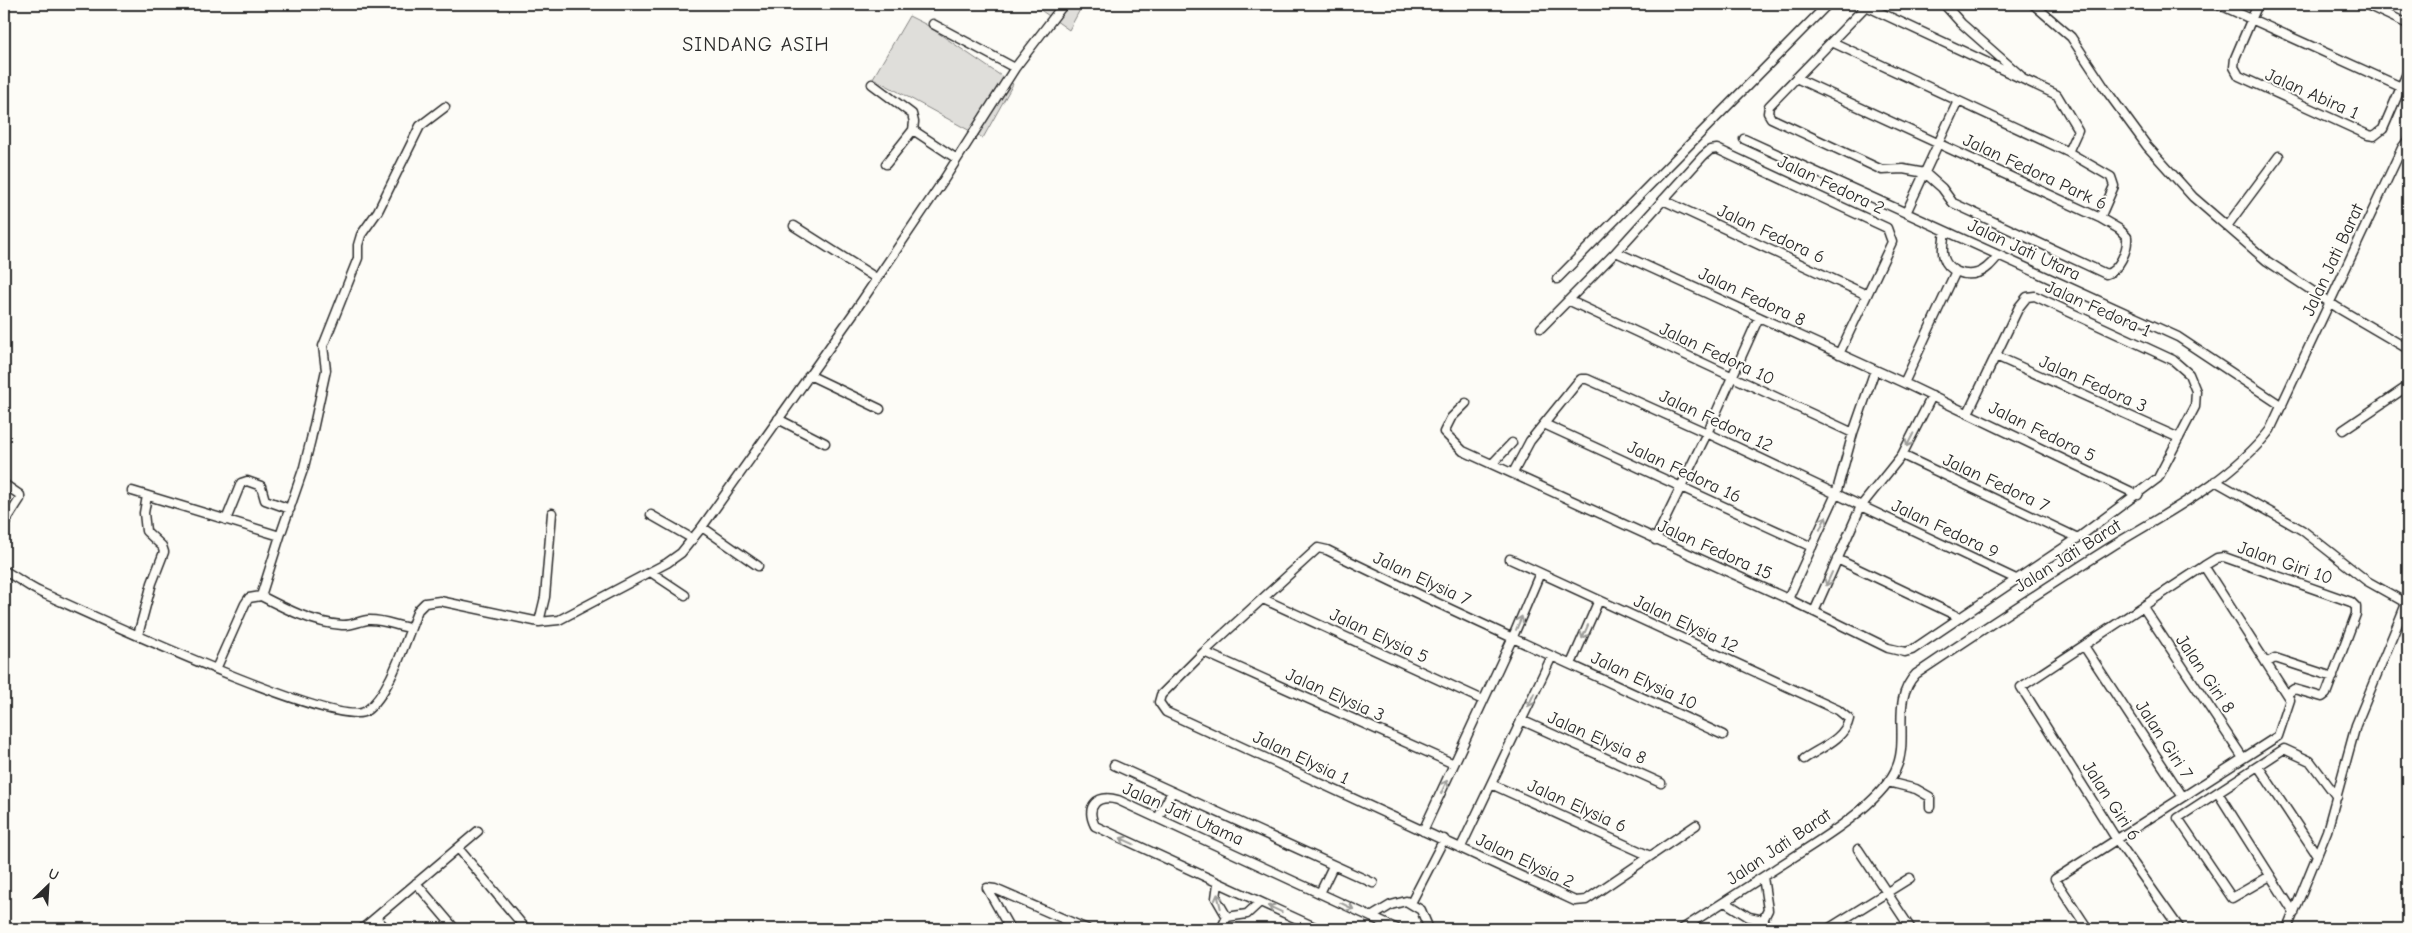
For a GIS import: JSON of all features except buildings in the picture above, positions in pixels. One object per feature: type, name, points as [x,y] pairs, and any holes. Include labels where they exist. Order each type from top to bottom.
[{"type":"street","points":[[4,571],[38,591],[216,670],[299,700],[336,710],[361,713],[366,711],[385,688],[405,645],[418,610],[425,603],[440,601],[539,622],[564,618],[633,579],[652,573],[681,553],[702,527],[876,278],[1015,68],[1064,4]]},
{"type":"street","points":[[1557,279],[1828,4]]},
{"type":"street","points":[[1944,4],[1961,23],[2028,81]]},
{"type":"street","points":[[2033,4],[2071,37],[2106,90],[2160,161],[2193,197],[2267,261],[2329,303],[2408,349]]},
{"type":"street","points":[[2218,4],[2401,87],[2408,71]]},
{"type":"street","points":[[2251,19],[2258,4]]},
{"type":"street","points":[[2365,4],[2408,24]]},
{"type":"street","points":[[1924,173],[1903,169],[1882,170],[1771,118],[1768,113],[1769,106],[1867,5],[2057,95],[2078,130],[2068,152]]},
{"type":"street","name":"Jalan Abira 1","points":[[2251,19],[2235,58],[2234,67],[2239,76],[2368,135],[2374,136],[2383,129],[2401,87]]},
{"type":"street","points":[[933,24],[1015,68]]},
{"type":"street","points":[[1832,42],[2068,152],[2111,177],[2114,186],[2100,218]]},
{"type":"street","name":"Jalan Fedora Park 6","points":[[1796,78],[2100,218],[2119,229],[2128,237],[2128,244],[2117,267],[2112,272],[2106,274],[1953,203],[1942,188],[1924,173]]},
{"type":"street","points":[[872,84],[912,114],[914,122],[913,130],[886,164]]},
{"type":"street","points":[[1906,213],[1958,101]]},
{"type":"street","points":[[261,596],[304,467],[326,370],[323,346],[358,258],[358,245],[361,235],[378,211],[420,126],[445,106]]},
{"type":"street","points":[[913,130],[957,158]]},
{"type":"street","name":"Jalan Jati Utara","points":[[1744,139],[2178,337],[2282,406]]},
{"type":"street","name":"Jalan Jati Barat","points":[[1682,929],[1827,835],[1876,796],[1895,772],[1902,752],[1900,715],[1906,686],[1916,674],[2053,583],[2215,481],[2260,444],[2270,430],[2282,406],[2329,303],[2408,140]]},
{"type":"street","name":"Jalan Fedora 2","points":[[1663,200],[1703,156],[1710,150],[1717,149],[1887,228],[1892,242],[1839,354]]},
{"type":"street","points":[[2227,226],[2280,156]]},
{"type":"street","points":[[1541,328],[1570,301],[1663,200]]},
{"type":"street","name":"Jalan Fedora 6","points":[[1663,200],[1867,295]]},
{"type":"street","points":[[794,226],[876,278]]},
{"type":"street","points":[[1945,231],[1944,257],[1947,265],[1956,271],[1977,274],[1991,265],[1998,256]]},
{"type":"street","name":"Jalan Fedora 8","points":[[1616,252],[1904,383]]},
{"type":"street","points":[[1904,383],[1956,271]]},
{"type":"street","name":"Jalan Fedora 1","points":[[1968,413],[2019,307],[2027,297],[2035,296],[2173,360],[2189,374],[2196,391],[2195,407],[2179,438]]},
{"type":"street","name":"Jalan Fedora 10","points":[[1570,301],[1731,378],[1853,433]]},
{"type":"street","points":[[1655,540],[1758,317]]},
{"type":"street","name":"Jalan Fedora 3","points":[[1996,356],[2179,438]]},
{"type":"street","points":[[1788,599],[1836,494],[1853,433],[1875,370]]},
{"type":"street","points":[[809,375],[880,409]]},
{"type":"street","name":"Jalan Fedora 12","points":[[1544,424],[1581,379],[1587,379],[1861,506]]},
{"type":"street","name":"Jalan Fedora 5","points":[[1904,383],[2138,495]]},
{"type":"street","points":[[2342,430],[2408,386]]},
{"type":"street","points":[[1814,612],[1861,506],[1902,455],[1932,396]]},
{"type":"street","name":"Jalan Fedora 15","points":[[1466,403],[1451,418],[1444,432],[1463,451],[1788,599],[1888,648],[1905,652],[1958,617]]},
{"type":"street","points":[[778,419],[825,442]]},
{"type":"street","points":[[1513,473],[1523,451],[1544,424]]},
{"type":"street","name":"Jalan Fedora 16","points":[[1544,424],[1812,547]]},
{"type":"street","points":[[1837,559],[1958,617],[2078,538],[2138,495],[2158,478],[2179,438]]},
{"type":"street","points":[[1492,464],[1512,443]]},
{"type":"street","name":"Jalan Fedora 7","points":[[1902,455],[2078,538]]},
{"type":"street","points":[[226,520],[241,483],[247,481],[261,486],[265,500],[290,509]]},
{"type":"street","points":[[2215,481],[2268,510],[2316,540],[2368,581],[2408,602],[2356,725],[2337,797],[2317,855],[2287,929]]},
{"type":"street","points":[[4,484],[20,495],[20,499],[4,524]]},
{"type":"street","points":[[132,491],[280,536]]},
{"type":"street","points":[[138,635],[152,582],[164,552],[162,546],[146,531],[144,513],[147,496]]},
{"type":"street","name":"Jalan Fedora 9","points":[[1861,506],[2016,579]]},
{"type":"street","points":[[539,622],[545,597],[552,513]]},
{"type":"street","points":[[651,515],[693,539]]},
{"type":"street","points":[[702,527],[758,566]]},
{"type":"street","name":"Jalan Elysia 7","points":[[1263,600],[1318,548],[1327,550],[1512,639],[1552,656]]},
{"type":"street","name":"Jalan Giri 10","points":[[2021,687],[2217,558],[2224,558],[2351,602],[2356,607],[2356,614],[2333,677]]},
{"type":"street","name":"Jalan Elysia 12","points":[[1510,559],[1838,710],[1849,719],[1847,727],[1840,735],[1804,759]]},
{"type":"street","points":[[2204,566],[2289,697]]},
{"type":"street","points":[[652,573],[685,595]]},
{"type":"street","points":[[1423,831],[1512,639],[1540,573]]},
{"type":"street","points":[[216,670],[249,598],[261,596],[303,616],[344,626],[368,620],[379,620],[410,628]]},
{"type":"street","points":[[1204,652],[1263,600]]},
{"type":"street","name":"Jalan Elysia 5","points":[[1263,600],[1483,700]]},
{"type":"street","points":[[1571,664],[1599,600]]},
{"type":"street","name":"Jalan Giri 8","points":[[2143,607],[2244,758]]},
{"type":"street","name":"Jalan Giri 7","points":[[2084,646],[2183,797]]},
{"type":"street","name":"Jalan Elysia 1","points":[[1204,652],[1161,695],[1159,702],[1166,712],[1444,839]]},
{"type":"street","name":"Jalan Elysia 3","points":[[1204,652],[1454,764]]},
{"type":"street","points":[[1461,848],[1552,656]]},
{"type":"street","name":"Jalan Elysia 10","points":[[1552,656],[1723,735]]},
{"type":"street","points":[[2088,929],[2055,879],[2278,736],[2289,697],[2294,690],[2322,697],[2326,694],[2333,677],[2275,658],[2266,662]]},
{"type":"street","name":"Jalan Giri 6","points":[[2021,687],[2117,840],[2180,929]]},
{"type":"street","name":"Jalan Elysia 8","points":[[1521,720],[1661,783]]},
{"type":"street","points":[[2270,876],[2232,898],[2178,818],[2284,749],[2310,761],[2337,797]]},
{"type":"street","points":[[1114,765],[1373,883]]},
{"type":"street","points":[[2258,766],[2317,855]]},
{"type":"street","points":[[1888,782],[1924,792],[1930,797],[1930,807]]},
{"type":"street","name":"Jalan Elysia 6","points":[[1491,784],[1650,856]]},
{"type":"street","points":[[1158,818],[1172,792]]},
{"type":"street","points":[[2218,793],[2294,912]]},
{"type":"street","name":"Jalan Jati Utama","points":[[1319,929],[1095,826],[1091,819],[1093,807],[1106,796],[1158,818],[1397,929]]},
{"type":"street","points":[[1650,856],[1696,825]]},
{"type":"street","points":[[362,929],[478,831]]},
{"type":"street","points":[[1411,903],[1444,839]]},
{"type":"street","name":"Jalan Elysia 2","points":[[1444,839],[1575,901],[1586,900],[1650,856]]},
{"type":"street","points":[[458,848],[526,929]]},
{"type":"street","points":[[1858,849],[1911,929]]},
{"type":"street","points":[[1320,893],[1333,866]]},
{"type":"street","points":[[1763,877],[1768,910],[1763,920]]},
{"type":"street","points":[[1828,929],[1910,878]]},
{"type":"street","points":[[416,883],[455,929]]},
{"type":"street","points":[[1218,883],[1216,898],[1227,917]]},
{"type":"street","points":[[1010,929],[987,888],[995,889],[1087,929]]},
{"type":"street","points":[[1371,917],[1391,905],[1406,901],[1421,910],[1426,916],[1429,929]]},
{"type":"street","points":[[1227,917],[1246,914],[1260,902]]},
{"type":"street","points":[[1725,902],[1750,917],[1763,920],[1770,929]]},
{"type":"street","points":[[1221,929],[1227,917]]},
{"type":"street","points":[[376,918],[386,929]]},
{"type":"shaded area","points":[[1032,4],[1083,4],[1069,30]]},
{"type":"shaded area","points":[[909,16],[925,24],[1013,84],[983,138],[873,78]]},
{"type":"district","name":"SINDANG ASIH","points":[[756,44]]}]
